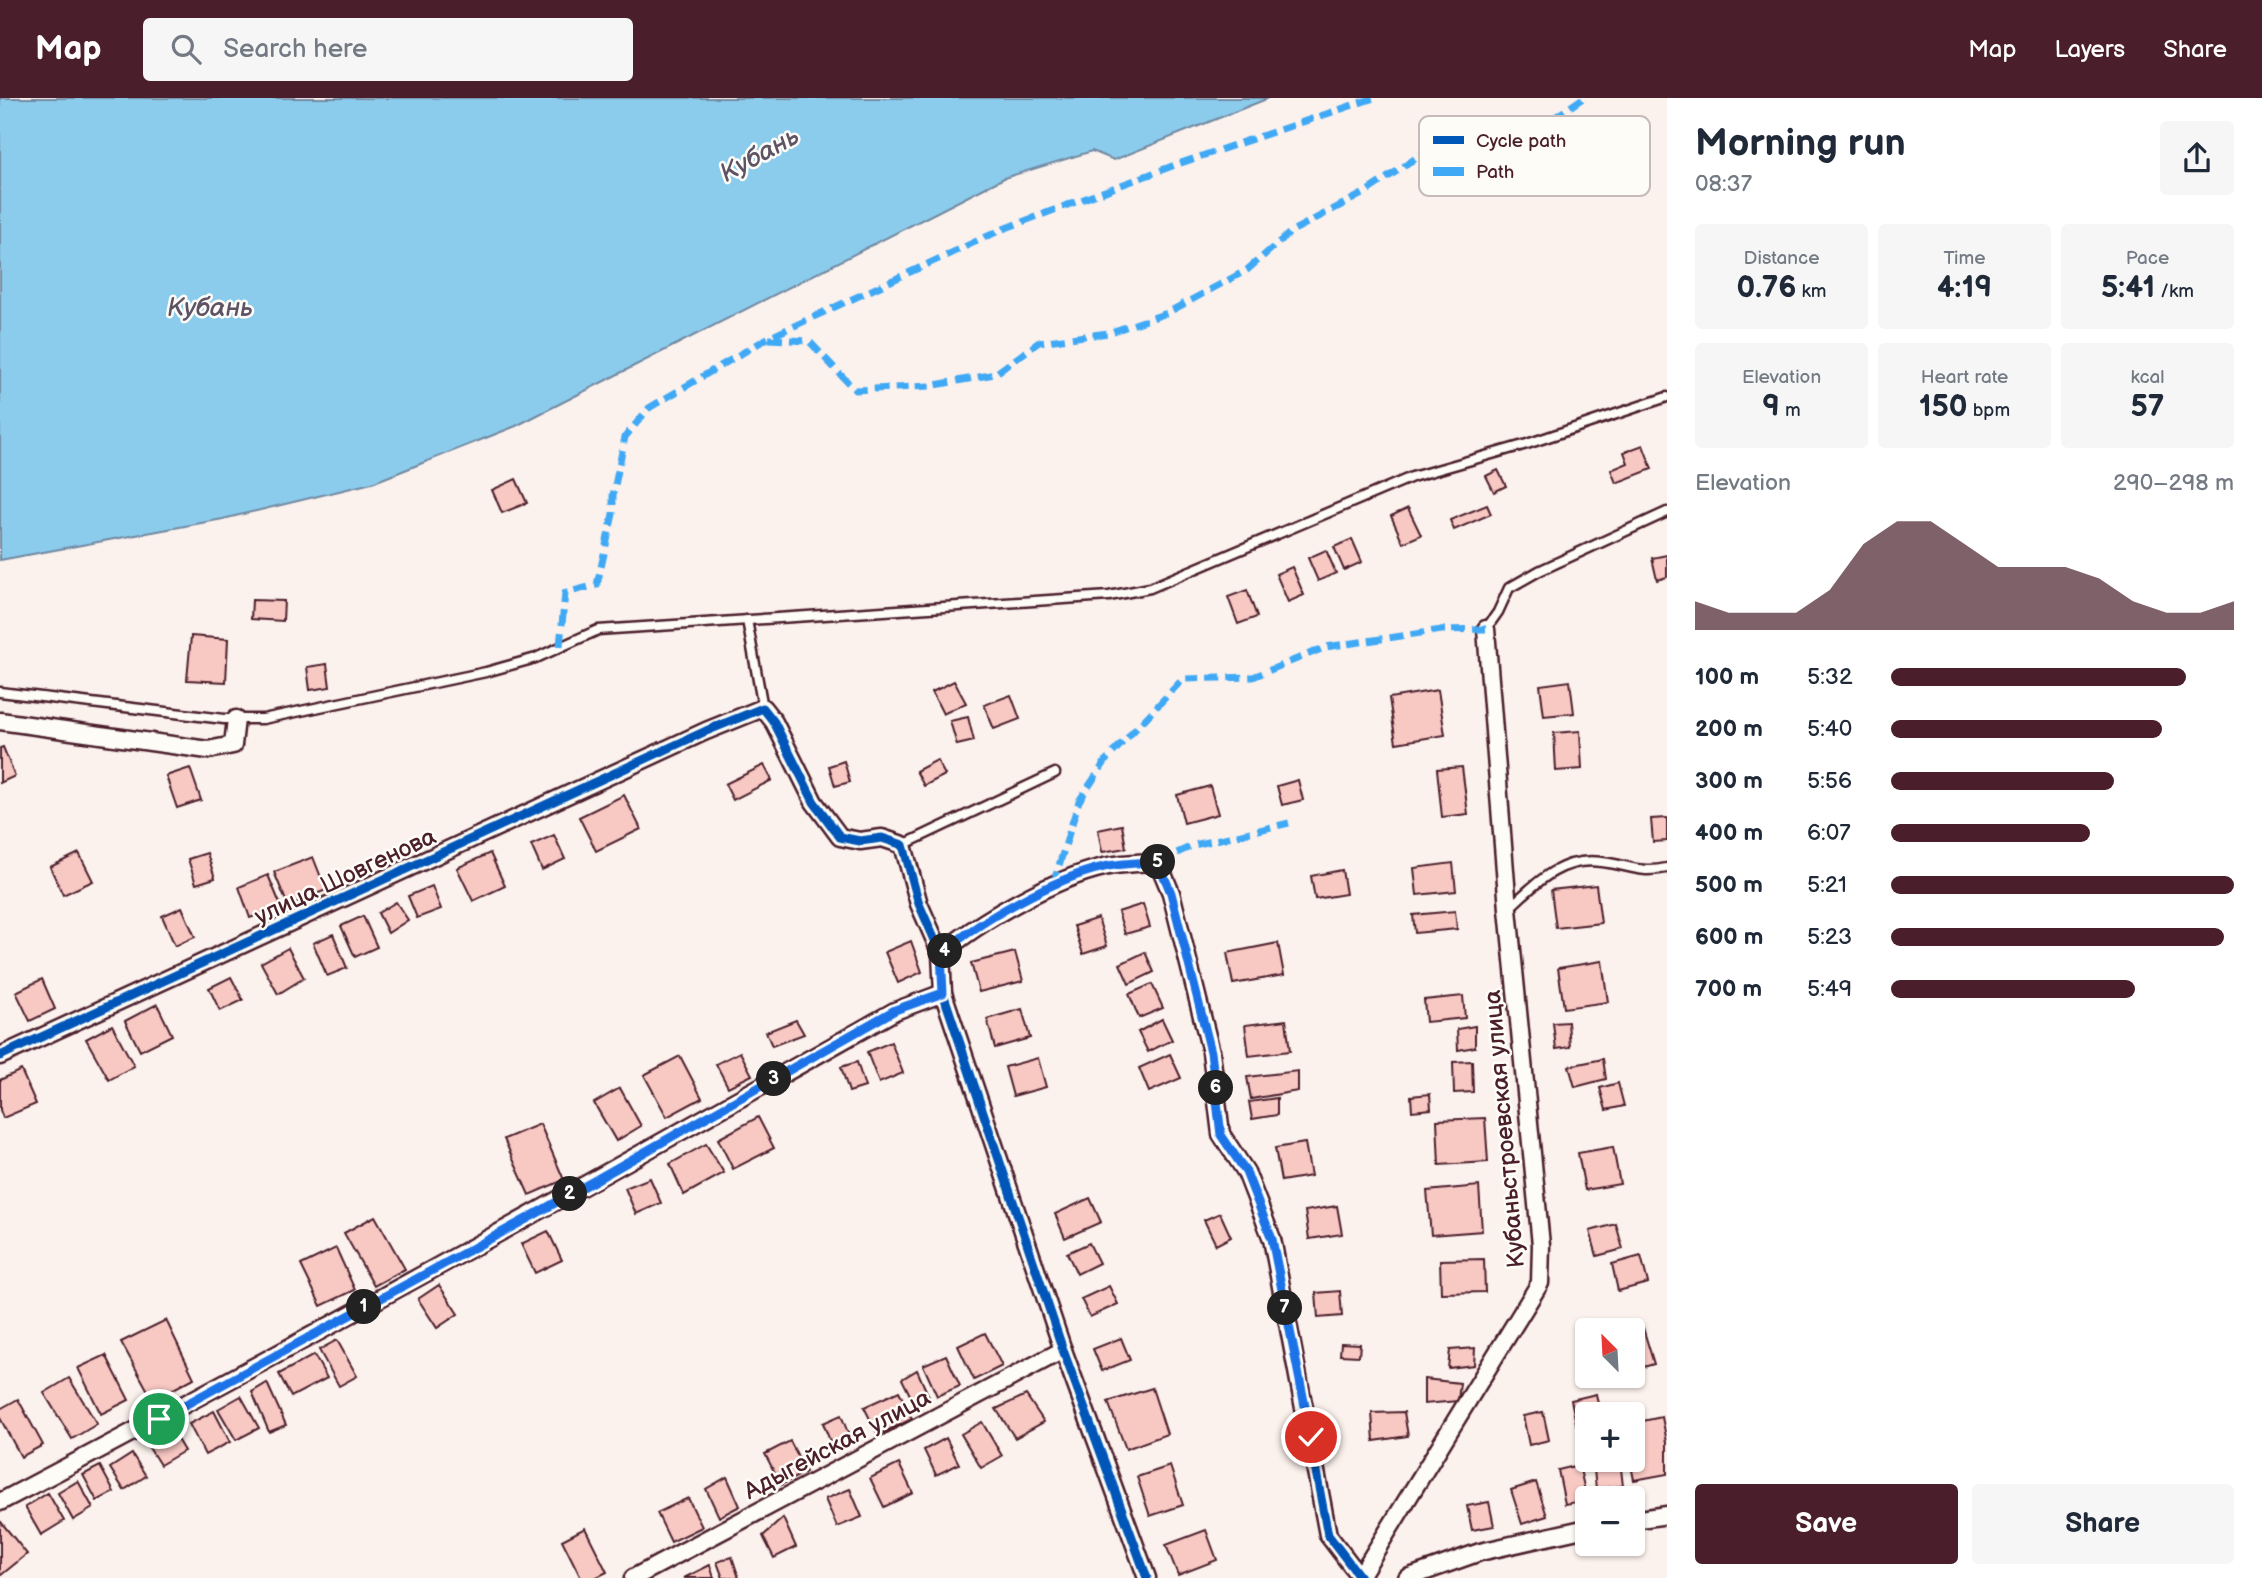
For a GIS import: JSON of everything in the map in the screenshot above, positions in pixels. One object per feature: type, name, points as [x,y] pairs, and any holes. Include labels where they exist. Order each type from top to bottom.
[{"type":"street","name":"Кубаньстроевская улица","points":[[941,954],[960,937],[1053,885],[1104,867],[1158,862],[1171,893],[1211,1052],[1221,1135],[1246,1172],[1272,1239],[1328,1535],[1360,1577],[1539,1283],[1541,1245],[1508,909],[1486,628]]},
{"type":"street","name":"улица Шовгенова","points":[[0,1056],[706,731],[763,708]]},
{"type":"street","points":[[763,708],[774,722],[814,802],[840,838],[860,841],[882,838],[903,845],[919,904],[941,954],[943,993],[1063,1350],[1147,1578]]},
{"type":"street","points":[[0,721],[208,750],[233,745],[236,719]]},
{"type":"street","points":[[0,1502],[520,1222],[895,1010],[943,993]]},
{"type":"street","name":"Адыгейская улица","points":[[633,1578],[1063,1350]]},
{"type":"street","points":[[1645,1518],[1667,1514]]},
{"type":"street","points":[[1408,1578],[1480,1552],[1575,1531]]},
{"type":"lane","points":[[0,692],[236,719],[263,719],[486,672],[537,658],[598,630],[1109,596],[1150,589],[1412,477],[1527,444],[1667,397]]},
{"type":"lane","points":[[1486,628],[1498,612],[1509,589],[1539,571],[1667,512]]},
{"type":"lane","points":[[747,620],[763,708]]},
{"type":"lane","points":[[903,845],[1055,773]]},
{"type":"lane","points":[[1508,909],[1551,871],[1572,862],[1603,862],[1629,870],[1649,871],[1667,867]]},
{"type":"water","name":"Кубань","points":[[0,98],[1269,98],[1114,160],[1092,151],[1004,178],[516,426],[372,483],[223,519],[0,560]]},
{"type":"building","points":[[1643,445],[1652,469],[1616,483],[1611,470],[1628,463],[1624,452]]},
{"type":"building","points":[[1498,470],[1506,486],[1494,492],[1486,476]]},
{"type":"building","points":[[516,479],[527,503],[502,513],[492,490]]},
{"type":"building","points":[[1487,505],[1491,514],[1454,530],[1450,520]]},
{"type":"building","points":[[1408,508],[1421,535],[1403,543],[1391,516]]},
{"type":"building","points":[[1352,539],[1362,562],[1344,570],[1334,547]]},
{"type":"building","points":[[1326,550],[1336,573],[1318,581],[1308,558]]},
{"type":"building","points":[[1667,555],[1667,577],[1657,580],[1652,558]]},
{"type":"building","points":[[1292,567],[1304,595],[1288,602],[1276,574]]},
{"type":"building","points":[[1247,590],[1257,617],[1238,624],[1228,597]]},
{"type":"building","points":[[252,600],[284,601],[283,621],[251,619]]},
{"type":"building","points":[[191,636],[228,639],[226,682],[187,680]]},
{"type":"building","points":[[327,664],[330,687],[310,690],[307,667]]},
{"type":"building","points":[[954,681],[966,703],[943,714],[932,692]]},
{"type":"building","points":[[1570,681],[1574,713],[1544,716],[1540,685]]},
{"type":"building","points":[[1438,690],[1445,735],[1396,743],[1389,698]]},
{"type":"building","points":[[1011,695],[1020,719],[994,729],[984,705]]},
{"type":"building","points":[[968,717],[974,741],[957,745],[950,721]]},
{"type":"building","points":[[1580,731],[1582,769],[1556,771],[1554,733]]},
{"type":"building","points":[[3,747],[15,776],[0,783],[0,748]]},
{"type":"building","points":[[937,760],[945,775],[924,786],[916,771]]},
{"type":"building","points":[[844,761],[850,782],[835,786],[829,766]]},
{"type":"building","points":[[764,765],[772,780],[733,800],[725,784]]},
{"type":"building","points":[[1462,767],[1468,814],[1442,817],[1437,769]]},
{"type":"building","points":[[190,768],[201,800],[177,808],[166,776]]},
{"type":"building","points":[[1298,780],[1303,800],[1282,805],[1277,786]]},
{"type":"building","points":[[1210,786],[1218,814],[1184,823],[1177,795]]},
{"type":"building","points":[[624,795],[641,829],[596,851],[579,817]]},
{"type":"building","points":[[1667,818],[1667,841],[1653,842],[1651,819]]},
{"type":"building","points":[[1122,825],[1126,848],[1102,852],[1098,830]]},
{"type":"building","points":[[554,835],[565,859],[542,870],[531,845]]},
{"type":"building","points":[[79,853],[93,881],[63,895],[50,867]]},
{"type":"building","points":[[207,853],[215,878],[196,884],[188,859]]},
{"type":"building","points":[[490,853],[505,886],[473,901],[457,868]]},
{"type":"building","points":[[313,857],[326,890],[288,906],[274,872]]},
{"type":"building","points":[[1453,863],[1456,891],[1417,895],[1414,868]]},
{"type":"building","points":[[1342,870],[1346,894],[1315,899],[1311,876]]},
{"type":"building","points":[[268,875],[281,906],[250,918],[239,887]]},
{"type":"building","points":[[1596,885],[1601,923],[1556,928],[1551,890]]},
{"type":"building","points":[[432,886],[441,909],[417,918],[408,896]]},
{"type":"building","points":[[396,902],[408,920],[388,933],[378,913]]},
{"type":"building","points":[[1143,904],[1150,927],[1125,934],[1118,912]]},
{"type":"building","points":[[182,907],[195,937],[175,946],[162,916]]},
{"type":"building","points":[[1455,911],[1457,929],[1415,933],[1413,915]]},
{"type":"building","points":[[363,916],[377,947],[355,957],[341,926]]},
{"type":"building","points":[[1098,918],[1107,946],[1083,954],[1074,926]]},
{"type":"building","points":[[333,934],[347,968],[327,976],[313,943]]},
{"type":"building","points":[[911,941],[922,972],[898,983],[885,952]]},
{"type":"building","points":[[1278,943],[1284,975],[1233,984],[1227,953]]},
{"type":"building","points":[[288,948],[304,978],[278,994],[261,963]]},
{"type":"building","points":[[1015,952],[1023,981],[979,992],[971,963]]},
{"type":"building","points":[[1145,952],[1154,972],[1129,984],[1120,964]]},
{"type":"building","points":[[1602,961],[1608,1002],[1564,1008],[1558,968]]},
{"type":"building","points":[[231,977],[243,1000],[220,1011],[209,988]]},
{"type":"building","points":[[42,979],[55,1009],[30,1021],[16,992]]},
{"type":"building","points":[[1152,984],[1163,1008],[1139,1018],[1129,994]]},
{"type":"building","points":[[1463,996],[1465,1018],[1426,1022],[1424,1000]]},
{"type":"building","points":[[157,1004],[172,1035],[140,1051],[125,1021]]},
{"type":"building","points":[[1022,1009],[1030,1038],[995,1048],[987,1019]]},
{"type":"building","points":[[1162,1019],[1172,1040],[1148,1052],[1138,1032]]},
{"type":"building","points":[[796,1020],[804,1034],[772,1046],[766,1032]]},
{"type":"building","points":[[1286,1020],[1290,1051],[1249,1056],[1245,1025]]},
{"type":"building","points":[[1568,1022],[1570,1047],[1556,1049],[1553,1023]]},
{"type":"building","points":[[112,1025],[134,1066],[109,1080],[86,1039]]},
{"type":"building","points":[[1475,1026],[1475,1047],[1458,1050],[1457,1029]]},
{"type":"building","points":[[891,1042],[903,1073],[879,1083],[867,1052]]},
{"type":"building","points":[[740,1052],[752,1075],[728,1087],[716,1064]]},
{"type":"building","points":[[1170,1054],[1181,1078],[1149,1092],[1139,1068]]},
{"type":"building","points":[[680,1056],[702,1098],[667,1117],[644,1075]]},
{"type":"building","points":[[1038,1058],[1046,1087],[1013,1096],[1005,1067]]},
{"type":"building","points":[[1603,1059],[1606,1079],[1575,1087],[1569,1066]]},
{"type":"building","points":[[1472,1061],[1473,1092],[1454,1093],[1453,1062]]},
{"type":"building","points":[[857,1062],[865,1087],[849,1092],[841,1067]]},
{"type":"building","points":[[21,1070],[36,1104],[3,1118],[0,1110],[0,1080]]},
{"type":"building","points":[[1298,1071],[1298,1091],[1251,1099],[1247,1077]]},
{"type":"building","points":[[1618,1083],[1624,1106],[1606,1110],[1600,1088]]},
{"type":"building","points":[[620,1088],[641,1126],[616,1141],[594,1103]]},
{"type":"building","points":[[1430,1094],[1431,1109],[1412,1111],[1411,1096]]},
{"type":"building","points":[[1277,1098],[1277,1115],[1252,1119],[1249,1102]]},
{"type":"building","points":[[758,1117],[774,1148],[733,1169],[718,1139]]},
{"type":"building","points":[[1485,1118],[1488,1162],[1439,1165],[1437,1120]]},
{"type":"building","points":[[540,1124],[564,1180],[529,1195],[504,1139]]},
{"type":"building","points":[[1305,1143],[1311,1176],[1281,1181],[1275,1148]]},
{"type":"building","points":[[706,1144],[724,1173],[684,1195],[670,1164]]},
{"type":"building","points":[[1613,1147],[1620,1184],[1585,1190],[1578,1153]]},
{"type":"building","points":[[650,1178],[661,1203],[636,1214],[625,1188]]},
{"type":"building","points":[[1479,1186],[1482,1231],[1431,1235],[1427,1191]]},
{"type":"building","points":[[1090,1198],[1101,1222],[1065,1238],[1055,1214]]},
{"type":"building","points":[[1337,1206],[1342,1234],[1309,1239],[1305,1211]]},
{"type":"building","points":[[1220,1213],[1231,1237],[1216,1245],[1204,1220]]},
{"type":"building","points":[[375,1216],[405,1269],[374,1286],[344,1233]]},
{"type":"building","points":[[1616,1224],[1623,1249],[1597,1256],[1590,1231]]},
{"type":"building","points":[[548,1231],[562,1260],[535,1273],[521,1244]]},
{"type":"building","points":[[1089,1243],[1099,1263],[1077,1274],[1067,1253]]},
{"type":"building","points":[[336,1248],[355,1290],[321,1306],[301,1265]]},
{"type":"building","points":[[1641,1256],[1648,1283],[1618,1291],[1612,1264]]},
{"type":"building","points":[[1484,1259],[1485,1292],[1441,1293],[1440,1260]]},
{"type":"building","points":[[439,1285],[458,1314],[437,1328],[418,1299]]},
{"type":"building","points":[[1109,1286],[1118,1304],[1090,1317],[1081,1299]]},
{"type":"building","points":[[1340,1291],[1342,1316],[1318,1318],[1316,1293]]},
{"type":"building","points":[[166,1320],[194,1378],[153,1400],[121,1342]]},
{"type":"building","points":[[985,1333],[1002,1366],[974,1380],[958,1346]]},
{"type":"building","points":[[1645,1335],[1654,1364],[1645,1367]]},
{"type":"building","points":[[1121,1338],[1130,1360],[1102,1371],[1093,1349]]},
{"type":"building","points":[[337,1340],[357,1376],[339,1386],[319,1350]]},
{"type":"building","points":[[1341,1343],[1360,1344],[1359,1356],[1340,1355]]},
{"type":"building","points":[[1475,1348],[1474,1365],[1448,1368],[1450,1350]]},
{"type":"building","points":[[106,1355],[129,1400],[101,1414],[78,1368]]},
{"type":"building","points":[[314,1355],[327,1378],[291,1397],[279,1374]]},
{"type":"building","points":[[946,1355],[960,1386],[937,1396],[923,1365]]},
{"type":"building","points":[[917,1370],[929,1397],[915,1405],[902,1379]]},
{"type":"building","points":[[69,1378],[97,1424],[72,1439],[44,1393]]},
{"type":"building","points":[[1424,1379],[1460,1383],[1458,1401],[1424,1404]]},
{"type":"building","points":[[267,1383],[286,1425],[269,1432],[252,1392]]},
{"type":"building","points":[[1152,1388],[1167,1434],[1126,1449],[1108,1402]]},
{"type":"building","points":[[899,1391],[912,1419],[878,1435],[864,1407]]},
{"type":"building","points":[[1596,1394],[1598,1402],[1575,1402],[1575,1418],[1571,1400]]},
{"type":"building","points":[[1026,1395],[1044,1422],[1015,1438],[996,1409]]},
{"type":"building","points":[[241,1396],[259,1428],[236,1440],[218,1409]]},
{"type":"building","points":[[18,1399],[43,1445],[21,1457],[0,1418],[0,1409]]},
{"type":"building","points":[[214,1411],[230,1442],[205,1455],[189,1424]]},
{"type":"building","points":[[1404,1412],[1408,1436],[1374,1441],[1372,1413]]},
{"type":"building","points":[[1543,1412],[1549,1440],[1529,1445],[1523,1416]]},
{"type":"building","points":[[841,1415],[852,1443],[834,1451],[823,1423]]},
{"type":"building","points":[[1662,1417],[1667,1442],[1667,1474],[1634,1480],[1632,1472],[1645,1472],[1645,1421]]},
{"type":"building","points":[[982,1422],[1002,1456],[981,1468],[961,1434]]},
{"type":"building","points":[[172,1431],[184,1451],[160,1465],[148,1446]]},
{"type":"building","points":[[946,1438],[959,1464],[936,1475],[924,1450]]},
{"type":"building","points":[[790,1441],[806,1472],[781,1485],[765,1454]]},
{"type":"building","points":[[132,1454],[146,1476],[124,1490],[110,1468]]},
{"type":"building","points":[[899,1464],[913,1493],[884,1507],[870,1478]]},
{"type":"building","points":[[100,1466],[114,1492],[97,1501],[83,1475]]},
{"type":"building","points":[[1170,1466],[1183,1505],[1150,1516],[1137,1477]]},
{"type":"building","points":[[1575,1466],[1575,1472],[1581,1472],[1584,1486],[1575,1486],[1575,1502],[1565,1504],[1558,1470]]},
{"type":"building","points":[[1594,1472],[1621,1472],[1623,1486],[1596,1486]]},
{"type":"building","points":[[727,1477],[740,1506],[719,1517],[706,1489]]},
{"type":"building","points":[[78,1481],[93,1508],[73,1520],[58,1493]]},
{"type":"building","points":[[1536,1482],[1547,1516],[1522,1524],[1511,1490]]},
{"type":"building","points":[[850,1489],[862,1517],[837,1527],[825,1499]]},
{"type":"building","points":[[48,1493],[64,1521],[41,1535],[25,1507]]},
{"type":"building","points":[[688,1498],[702,1527],[671,1542],[657,1513]]},
{"type":"building","points":[[1489,1502],[1494,1526],[1472,1530],[1467,1506]]},
{"type":"building","points":[[783,1518],[796,1547],[774,1558],[763,1536]]},
{"type":"building","points":[[0,1523],[27,1554],[0,1576]]},
{"type":"building","points":[[585,1528],[607,1572],[595,1578],[581,1578],[562,1540]]},
{"type":"building","points":[[1206,1530],[1217,1560],[1178,1575],[1166,1545]]},
{"type":"building","points":[[732,1557],[739,1578],[723,1578],[717,1562]]},
{"type":"building","points":[[710,1565],[714,1578],[684,1578]]},
{"type":"marked path","points":[[560,646],[565,593],[597,585],[613,514],[613,495],[625,437],[649,408],[766,339],[1003,229],[1175,165],[1374,98]]},
{"type":"marked path","points":[[1557,116],[1583,98]]},
{"type":"marked path","points":[[769,339],[809,341],[855,390],[930,386],[995,374],[1039,342],[1108,333],[1167,313],[1247,270],[1292,231],[1366,192],[1419,156]]},
{"type":"marked path","points":[[1053,885],[1079,801],[1107,759],[1183,679],[1253,677],[1326,647],[1442,630],[1486,629]]},
{"type":"marked path","points":[[1158,862],[1194,845],[1289,823]]},
{"type":"cycle path","points":[[0,1056],[706,731],[763,708],[774,722],[814,802],[840,837],[860,841],[882,838],[903,845],[919,904],[941,954]]},
{"type":"cycle path","points":[[1147,1578],[1063,1350],[943,993],[941,954],[996,915],[1063,881],[1111,866],[1158,862],[1171,893],[1211,1052],[1221,1134],[1246,1172],[1272,1239],[1328,1535],[1360,1577]]},
{"type":"route","points":[[159,1419],[532,1216],[895,1010],[943,993],[941,954],[960,937],[1053,885],[1104,867],[1158,862],[1171,893],[1211,1052],[1221,1135],[1246,1172],[1272,1239],[1311,1437]]}]
